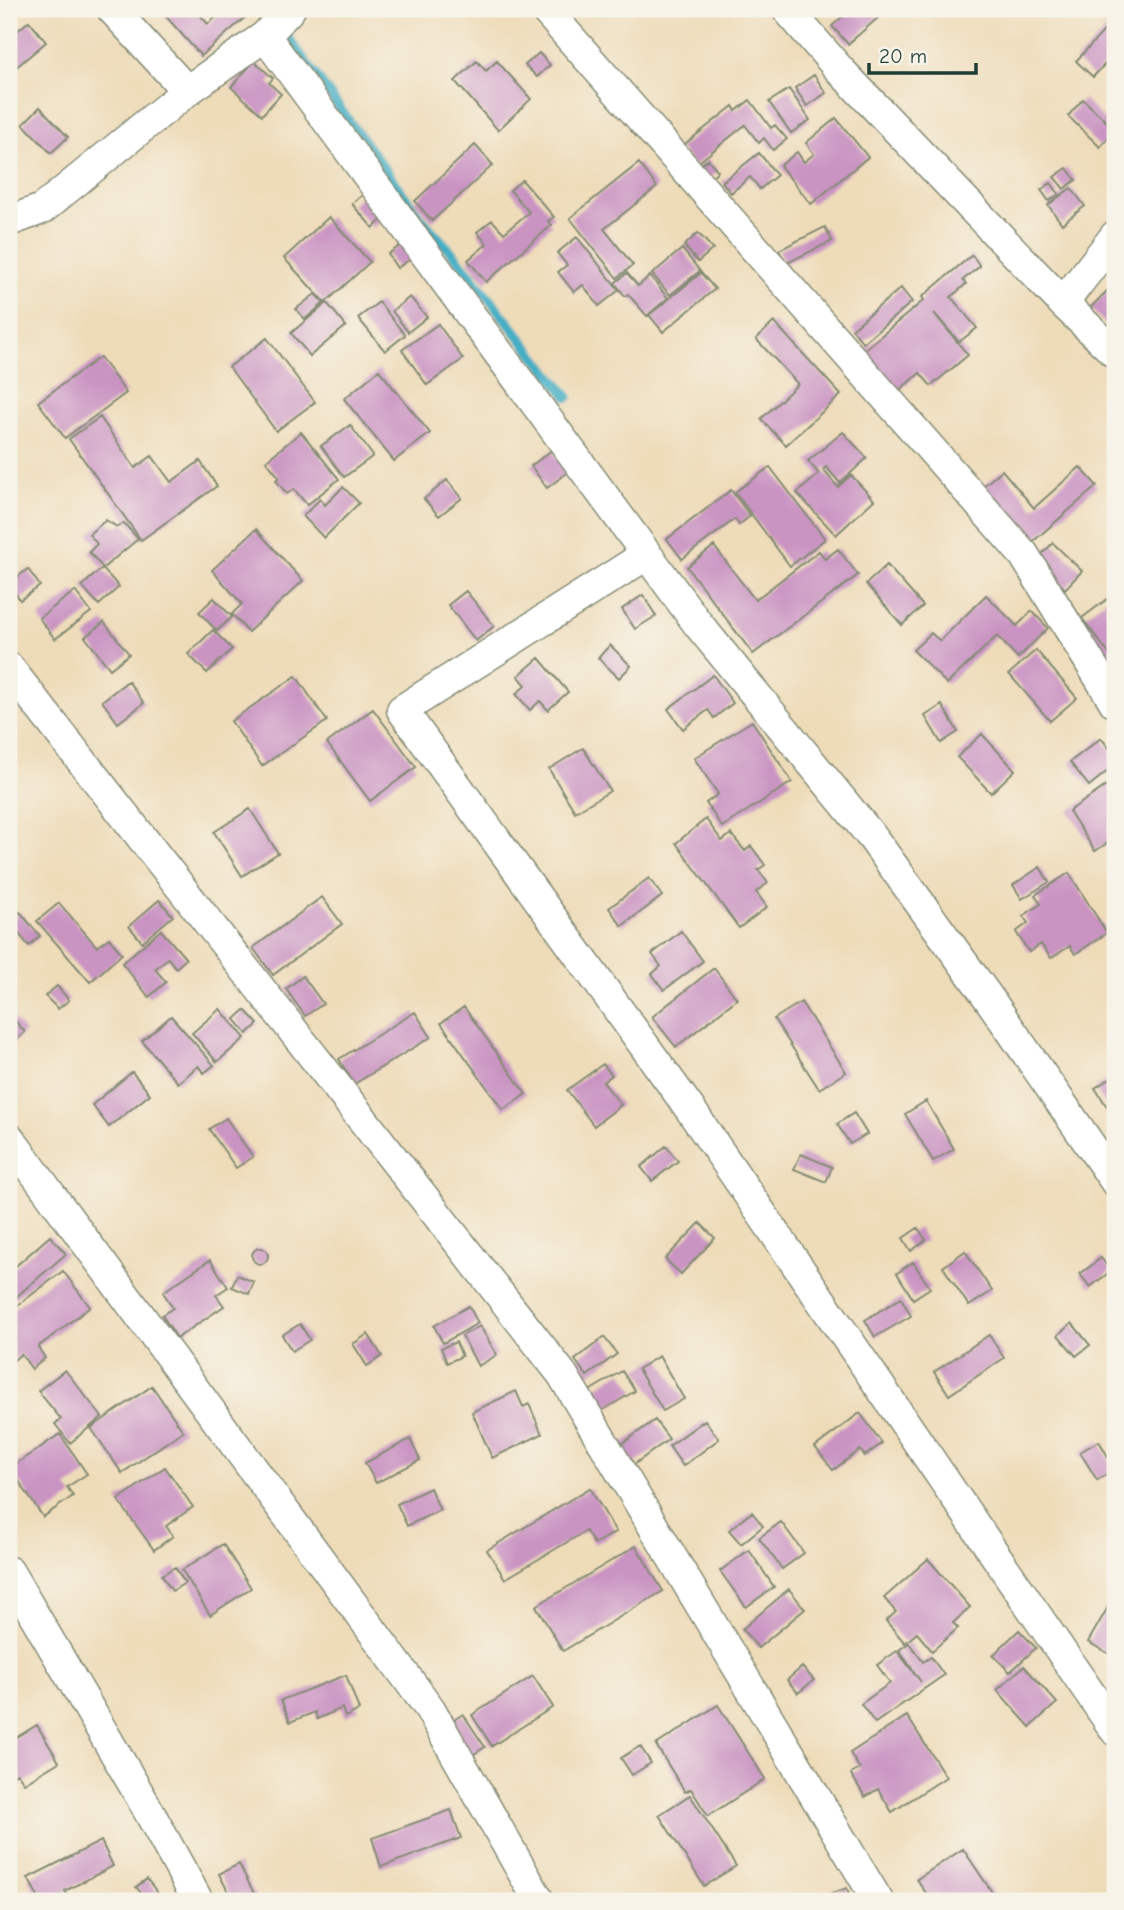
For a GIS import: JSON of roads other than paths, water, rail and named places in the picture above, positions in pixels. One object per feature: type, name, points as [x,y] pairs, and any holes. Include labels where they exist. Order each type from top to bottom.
[{"type":"street","points":[[112,9],[187,90]]},
{"type":"street","points":[[9,221],[42,209],[187,90],[265,36],[290,9]]},
{"type":"street","points":[[545,9],[1024,555],[1115,702]]},
{"type":"street","points":[[787,9],[839,69],[1063,303],[1115,353]]},
{"type":"street","points":[[265,36],[698,624],[872,837],[990,1000],[1115,1181]]},
{"type":"street","points":[[1063,303],[1115,236]]},
{"type":"street","points":[[646,555],[402,710],[690,1109],[1115,1730]]},
{"type":"street","points":[[9,668],[562,1374],[878,1901]]},
{"type":"street","points":[[9,1138],[430,1709],[539,1901]]},
{"type":"street","points":[[9,1572],[142,1799],[198,1901]]},
{"type":"waterway","points":[[282,30],[420,218],[455,256],[568,397]]}]
